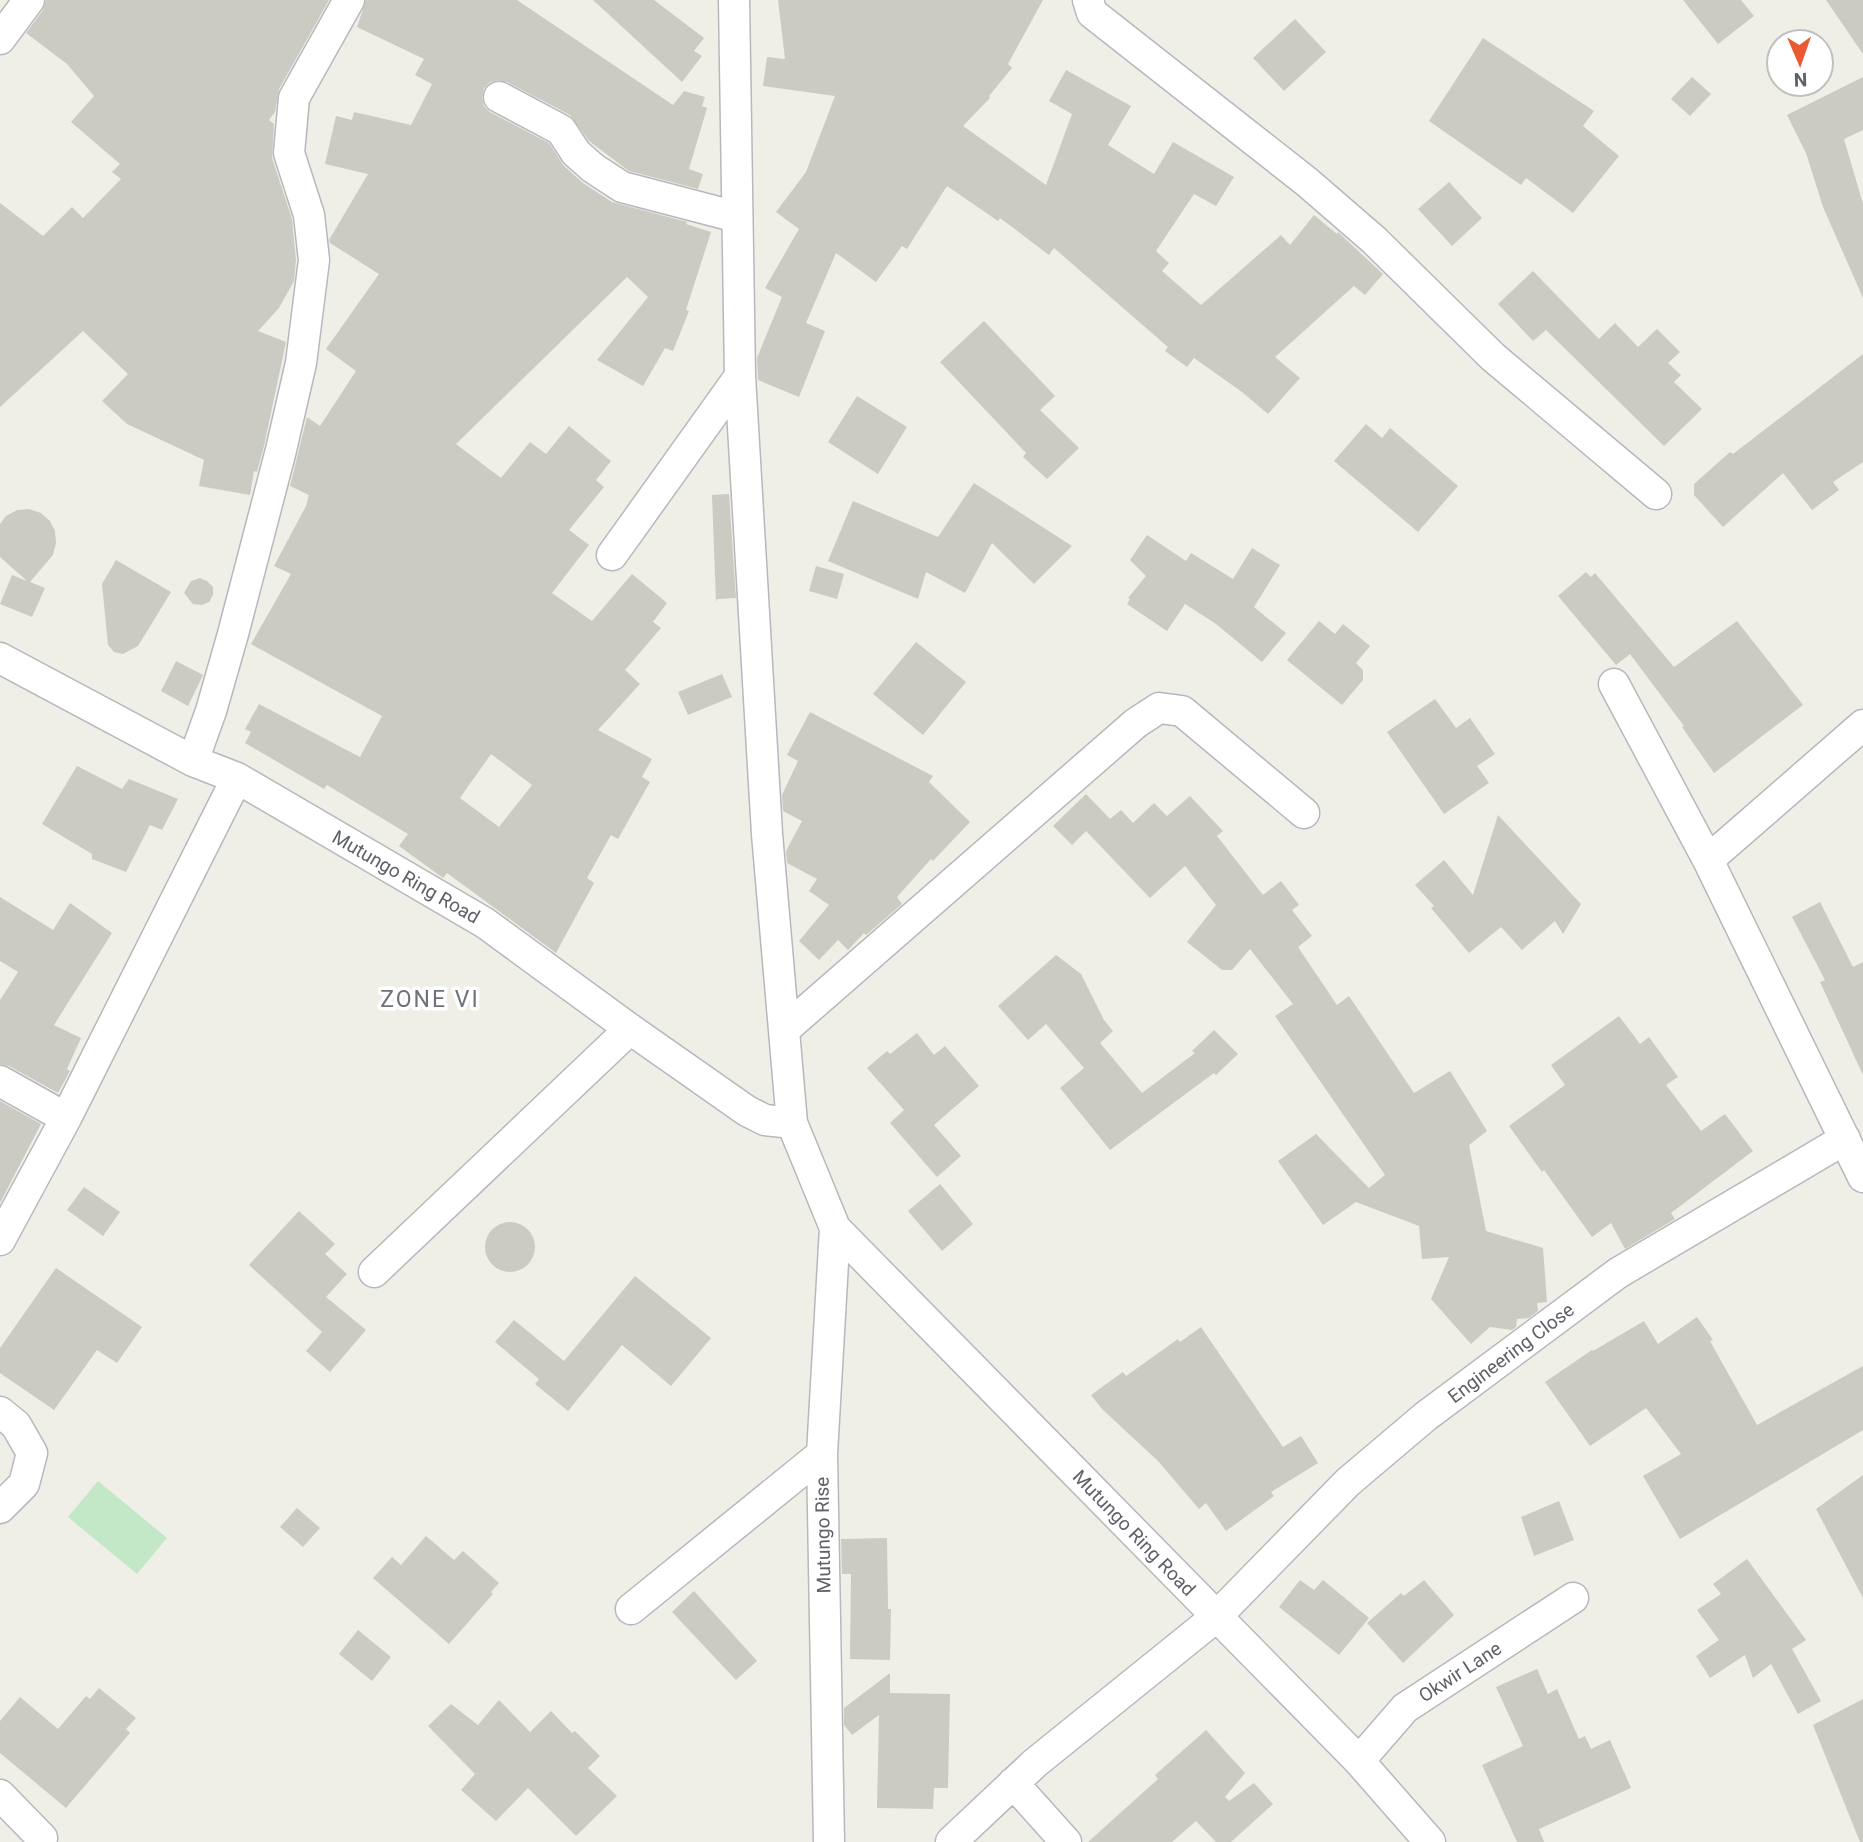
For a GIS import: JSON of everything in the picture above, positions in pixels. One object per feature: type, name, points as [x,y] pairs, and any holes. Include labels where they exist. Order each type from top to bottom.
[{"type":"street","points":[[0,39],[29,0]]},
{"type":"street","points":[[193,761],[211,711],[233,634],[301,363],[314,260],[309,215],[289,153],[294,98],[349,0]]},
{"type":"street","points":[[734,0],[740,376],[767,834],[792,1123],[835,1228]]},
{"type":"street","points":[[1088,0],[1092,13],[1307,182],[1364,232],[1493,357],[1656,494]]},
{"type":"street","points":[[499,97],[561,130],[576,153],[622,187],[737,217]]},
{"type":"street","points":[[612,555],[740,376]]},
{"type":"street","name":"Mutungo Ring Road","points":[[0,659],[193,761],[237,778],[485,923],[747,1111],[765,1120],[792,1123]]},
{"type":"street","points":[[1614,684],[1708,860],[1863,1177]]},
{"type":"street","points":[[784,1030],[1136,723],[1159,708],[1182,711],[1304,813]]},
{"type":"street","points":[[1708,860],[1863,725]]},
{"type":"street","points":[[0,1240],[66,1118],[237,778]]},
{"type":"street","points":[[374,1272],[630,1029]]},
{"type":"street","points":[[0,1081],[66,1118]]},
{"type":"street","name":"Engineering Close","points":[[951,1842],[1035,1763],[1216,1617],[1348,1482],[1426,1416],[1618,1273],[1844,1139]]},
{"type":"street","name":"Mutungo Ring Road","points":[[835,1228],[1359,1761],[1430,1842]]},
{"type":"street","name":"Mutungo Rise","points":[[829,1842],[822,1454],[835,1228]]},
{"type":"street","points":[[0,1412],[16,1425],[32,1453],[24,1484],[0,1508]]},
{"type":"street","points":[[631,1609],[822,1454]]},
{"type":"street","name":"Okwir Lane","points":[[1359,1761],[1405,1708],[1573,1598]]},
{"type":"street","points":[[1013,1783],[1066,1842]]},
{"type":"street","points":[[0,1795],[41,1838]]},
{"type":"green space","points":[[98,1481],[167,1538],[137,1574],[68,1517]]},
{"type":"building","points":[[46,0],[329,0],[279,89],[275,112],[269,120],[274,124],[272,158],[292,219],[296,260],[294,281],[279,308],[258,331],[286,342],[264,446],[257,472],[254,471],[250,495],[199,486],[204,460],[127,424],[102,401],[128,374],[83,331],[0,407],[0,203],[43,236],[72,207],[83,218],[121,179],[112,172],[120,164],[71,122],[94,96],[67,64],[26,33],[43,10]]},
{"type":"building","points":[[366,0],[517,0],[673,105],[684,91],[705,97],[702,106],[707,108],[689,169],[703,174],[698,189],[629,171],[589,141],[570,115],[507,82],[490,82],[484,88],[482,97],[484,106],[490,112],[549,143],[564,166],[583,183],[612,202],[687,222],[686,224],[711,232],[686,310],[689,311],[673,351],[665,348],[643,386],[597,360],[648,297],[627,277],[456,444],[501,478],[530,442],[546,454],[569,426],[611,461],[596,480],[604,487],[569,530],[589,545],[552,593],[592,621],[632,574],[667,603],[653,622],[661,628],[625,670],[640,684],[598,730],[652,759],[642,777],[650,782],[618,839],[611,835],[587,878],[594,883],[556,953],[447,873],[443,878],[399,846],[408,834],[327,785],[324,789],[245,743],[251,732],[245,729],[259,704],[360,757],[382,716],[251,644],[291,574],[274,566],[306,506],[309,495],[290,486],[307,417],[320,426],[356,371],[326,349],[379,274],[329,240],[368,174],[325,164],[336,116],[352,120],[354,112],[411,125],[432,84],[415,75],[424,59],[357,27]],"holes":[[[491,754],[532,785],[499,827],[460,798]]]},
{"type":"building","points":[[593,0],[654,0],[704,38],[694,51],[702,56],[682,82]]},
{"type":"building","points":[[778,0],[1043,0],[1008,64],[1012,68],[990,98],[963,126],[1046,185],[1072,114],[1049,101],[1066,70],[1131,106],[1108,145],[1154,174],[1173,142],[1234,177],[1216,206],[1194,194],[1156,251],[1169,263],[1162,271],[1201,305],[1281,235],[1290,245],[1314,215],[1337,234],[1338,232],[1383,274],[1365,295],[1354,286],[1275,357],[1300,378],[1268,414],[1194,358],[1187,367],[1165,351],[1168,347],[1054,248],[1049,255],[1000,218],[998,221],[947,186],[907,249],[902,246],[876,282],[836,253],[806,323],[825,331],[799,397],[758,380],[757,358],[782,297],[765,288],[799,229],[776,212],[806,172],[835,96],[763,86],[767,57],[785,59]]},
{"type":"building","points":[[1683,0],[1741,0],[1754,16],[1718,44]]},
{"type":"building","points":[[1826,0],[1863,0],[1863,54]]},
{"type":"building","points":[[1295,19],[1326,52],[1284,91],[1253,58]]},
{"type":"building","points":[[1483,38],[1594,111],[1583,126],[1619,156],[1573,213],[1526,178],[1521,185],[1429,121]]},
{"type":"building","points":[[1692,77],[1711,94],[1690,116],[1671,99]]},
{"type":"building","points":[[1863,77],[1863,130],[1844,139],[1863,204],[1863,298],[1823,207],[1806,153],[1787,115],[1821,98],[1835,98],[1835,91]]},
{"type":"building","points":[[1449,182],[1482,218],[1452,246],[1418,209]]},
{"type":"building","points":[[1533,271],[1599,339],[1615,323],[1638,347],[1657,329],[1680,352],[1668,363],[1681,375],[1674,382],[1702,409],[1664,446],[1546,330],[1533,341],[1498,304]]},
{"type":"building","points":[[984,321],[1055,396],[1040,410],[1079,448],[1047,479],[1023,457],[1026,453],[940,362]]},
{"type":"building","points":[[1863,354],[1863,462],[1833,482],[1839,490],[1812,510],[1783,473],[1723,527],[1694,495],[1694,484],[1730,452],[1733,454]]},
{"type":"building","points":[[857,396],[907,427],[878,474],[828,442]]},
{"type":"building","points":[[1366,424],[1382,438],[1390,428],[1458,486],[1418,532],[1334,461]]},
{"type":"building","points":[[974,483],[1072,546],[1034,584],[992,543],[965,593],[926,572],[918,599],[828,561],[853,501],[938,537]]},
{"type":"building","points":[[729,494],[736,598],[717,599],[716,602],[712,495]]},
{"type":"building","points":[[29,509],[41,513],[50,521],[55,531],[56,543],[53,555],[30,582],[45,588],[32,617],[0,604],[12,575],[27,581],[0,557],[0,524],[6,516],[17,510]]},
{"type":"building","points":[[1147,535],[1186,561],[1191,553],[1233,579],[1252,548],[1280,565],[1254,607],[1286,633],[1262,662],[1216,624],[1185,604],[1167,631],[1127,604],[1130,599],[1128,598],[1146,576],[1130,560]]},
{"type":"building","points":[[116,560],[171,592],[138,646],[123,654],[114,652],[108,645],[102,584]]},
{"type":"building","points":[[816,566],[844,574],[837,599],[809,591]]},
{"type":"building","points":[[1586,572],[1591,577],[1595,573],[1674,667],[1737,621],[1803,705],[1714,773],[1682,727],[1684,726],[1630,654],[1616,665],[1558,596]]},
{"type":"building","points":[[200,578],[213,587],[209,602],[202,605],[193,604],[184,593],[191,581]]},
{"type":"building","points":[[1319,621],[1335,634],[1343,624],[1370,646],[1356,663],[1363,670],[1363,680],[1342,705],[1287,660]]},
{"type":"building","points":[[916,642],[966,682],[923,735],[873,694]]},
{"type":"building","points":[[176,661],[203,675],[188,706],[161,691]]},
{"type":"building","points":[[722,674],[732,697],[688,715],[678,692]]},
{"type":"building","points":[[1435,699],[1456,728],[1470,718],[1495,754],[1477,766],[1489,783],[1444,814],[1387,732]]},
{"type":"building","points":[[810,712],[933,776],[929,782],[970,822],[933,861],[931,859],[897,897],[902,904],[866,935],[864,933],[848,950],[838,940],[819,960],[799,941],[829,905],[809,891],[817,879],[787,863],[786,851],[802,821],[783,811],[782,795],[798,761],[787,755]]},
{"type":"building","points":[[77,766],[122,789],[129,779],[178,799],[162,830],[150,825],[126,872],[92,859],[92,854],[42,824]]},
{"type":"building","points":[[1086,794],[1110,819],[1121,810],[1133,823],[1154,803],[1167,816],[1190,796],[1223,831],[1217,836],[1263,895],[1281,881],[1299,905],[1292,910],[1312,936],[1298,947],[1337,1005],[1349,996],[1414,1093],[1450,1071],[1487,1131],[1469,1145],[1486,1231],[1543,1248],[1547,1302],[1537,1303],[1538,1311],[1529,1318],[1517,1319],[1516,1327],[1512,1330],[1490,1327],[1471,1344],[1431,1299],[1449,1257],[1422,1259],[1419,1226],[1356,1202],[1323,1225],[1278,1161],[1316,1134],[1369,1188],[1385,1175],[1275,1016],[1293,1004],[1250,949],[1232,970],[1222,970],[1187,942],[1216,905],[1185,866],[1150,898],[1086,831],[1072,845],[1053,826]]},
{"type":"building","points":[[1498,815],[1581,904],[1563,934],[1555,921],[1522,950],[1501,927],[1469,953],[1415,885],[1444,860],[1473,895]]},
{"type":"building","points":[[0,897],[53,930],[70,903],[112,933],[54,1025],[81,1038],[67,1069],[70,1071],[58,1093],[9,1066],[0,1064],[0,1000],[18,972],[0,961]]},
{"type":"building","points":[[1820,902],[1853,967],[1863,962],[1863,1075],[1820,982],[1825,980],[1792,917]]},
{"type":"building","points":[[1056,955],[1081,974],[1104,1020],[1113,1031],[1100,1043],[1142,1093],[1195,1053],[1192,1051],[1214,1030],[1238,1054],[1216,1075],[1214,1073],[1110,1150],[1060,1088],[1084,1068],[1046,1024],[1028,1040],[998,1006]]},
{"type":"building","points":[[1619,1016],[1640,1044],[1649,1037],[1678,1077],[1666,1085],[1701,1131],[1725,1114],[1753,1151],[1671,1213],[1675,1219],[1625,1249],[1611,1223],[1592,1237],[1509,1126],[1565,1085],[1551,1065]]},
{"type":"building","points":[[917,1033],[934,1055],[945,1046],[979,1086],[934,1125],[961,1156],[937,1177],[890,1123],[904,1110],[867,1068],[887,1051],[890,1054]]},
{"type":"building","points":[[0,1101],[41,1124],[0,1203]]},
{"type":"building","points":[[940,1184],[973,1224],[942,1251],[908,1211]]},
{"type":"building","points":[[84,1187],[120,1212],[103,1236],[67,1210]]},
{"type":"building","points":[[299,1211],[335,1244],[325,1254],[347,1274],[326,1297],[366,1330],[330,1372],[306,1351],[322,1332],[249,1265]]},
{"type":"building","points":[[510,1222],[528,1229],[535,1247],[528,1265],[510,1272],[492,1265],[485,1247],[492,1229]]},
{"type":"building","points":[[56,1268],[142,1327],[117,1363],[97,1350],[54,1410],[0,1373],[0,1348]]},
{"type":"building","points":[[635,1276],[711,1338],[671,1386],[622,1345],[568,1411],[535,1384],[539,1379],[495,1342],[514,1320],[564,1361]]},
{"type":"building","points":[[1697,1317],[1713,1340],[1710,1341],[1757,1425],[1863,1366],[1863,1430],[1680,1539],[1643,1476],[1681,1454],[1646,1408],[1590,1446],[1545,1382],[1592,1350],[1644,1321],[1658,1344]]},
{"type":"building","points":[[1201,1327],[1283,1447],[1301,1436],[1318,1463],[1271,1492],[1274,1496],[1226,1531],[1206,1503],[1199,1509],[1158,1461],[1102,1409],[1091,1395],[1123,1372],[1126,1376],[1178,1339],[1180,1342]]},
{"type":"building","points":[[1863,1475],[1863,1598],[1816,1509]]},
{"type":"building","points":[[1559,1501],[1574,1540],[1534,1556],[1521,1517]]},
{"type":"building","points":[[297,1508],[320,1528],[303,1547],[280,1527]]},
{"type":"building","points":[[426,1536],[454,1560],[463,1551],[499,1583],[491,1592],[493,1594],[449,1644],[373,1578],[392,1557],[401,1565]]},
{"type":"building","points":[[887,1538],[888,1609],[891,1609],[890,1660],[850,1659],[851,1574],[842,1574],[841,1539]]},
{"type":"building","points":[[1747,1559],[1806,1640],[1792,1649],[1821,1701],[1798,1714],[1771,1664],[1753,1678],[1745,1655],[1710,1678],[1696,1656],[1719,1640],[1697,1610],[1721,1594],[1713,1584]]},
{"type":"building","points":[[1300,1580],[1314,1590],[1323,1580],[1369,1618],[1339,1655],[1279,1607]]},
{"type":"building","points":[[1424,1580],[1454,1615],[1403,1663],[1367,1623],[1401,1593],[1404,1596]]},
{"type":"building","points":[[694,1591],[757,1661],[736,1680],[672,1612]]},
{"type":"building","points":[[358,1630],[391,1657],[372,1681],[339,1654]]},
{"type":"building","points":[[1537,1669],[1548,1694],[1557,1689],[1579,1739],[1585,1736],[1591,1749],[1610,1740],[1631,1788],[1539,1829],[1544,1842],[1517,1842],[1482,1765],[1523,1746],[1496,1687]]},
{"type":"building","points":[[890,1673],[890,1693],[950,1694],[948,1788],[934,1788],[933,1809],[877,1808],[879,1715],[852,1735],[844,1725],[844,1708]]},
{"type":"building","points":[[99,1688],[136,1718],[126,1729],[130,1733],[66,1808],[0,1753],[0,1721],[20,1697],[58,1729],[86,1696],[90,1699]]},
{"type":"building","points":[[1863,1699],[1863,1842],[1860,1842],[1813,1725]]},
{"type":"building","points":[[499,1700],[530,1732],[551,1711],[600,1756],[588,1768],[617,1796],[576,1836],[528,1788],[496,1821],[461,1790],[475,1774],[428,1726],[451,1704],[478,1725]]},
{"type":"building","points":[[1206,1730],[1245,1773],[1225,1797],[1229,1801],[1254,1783],[1273,1804],[1231,1842],[1216,1842],[1196,1821],[1172,1842],[1088,1842],[1158,1779],[1155,1775]]},
{"type":"district","name":"ZONE VI","points":[[430,999]]}]
